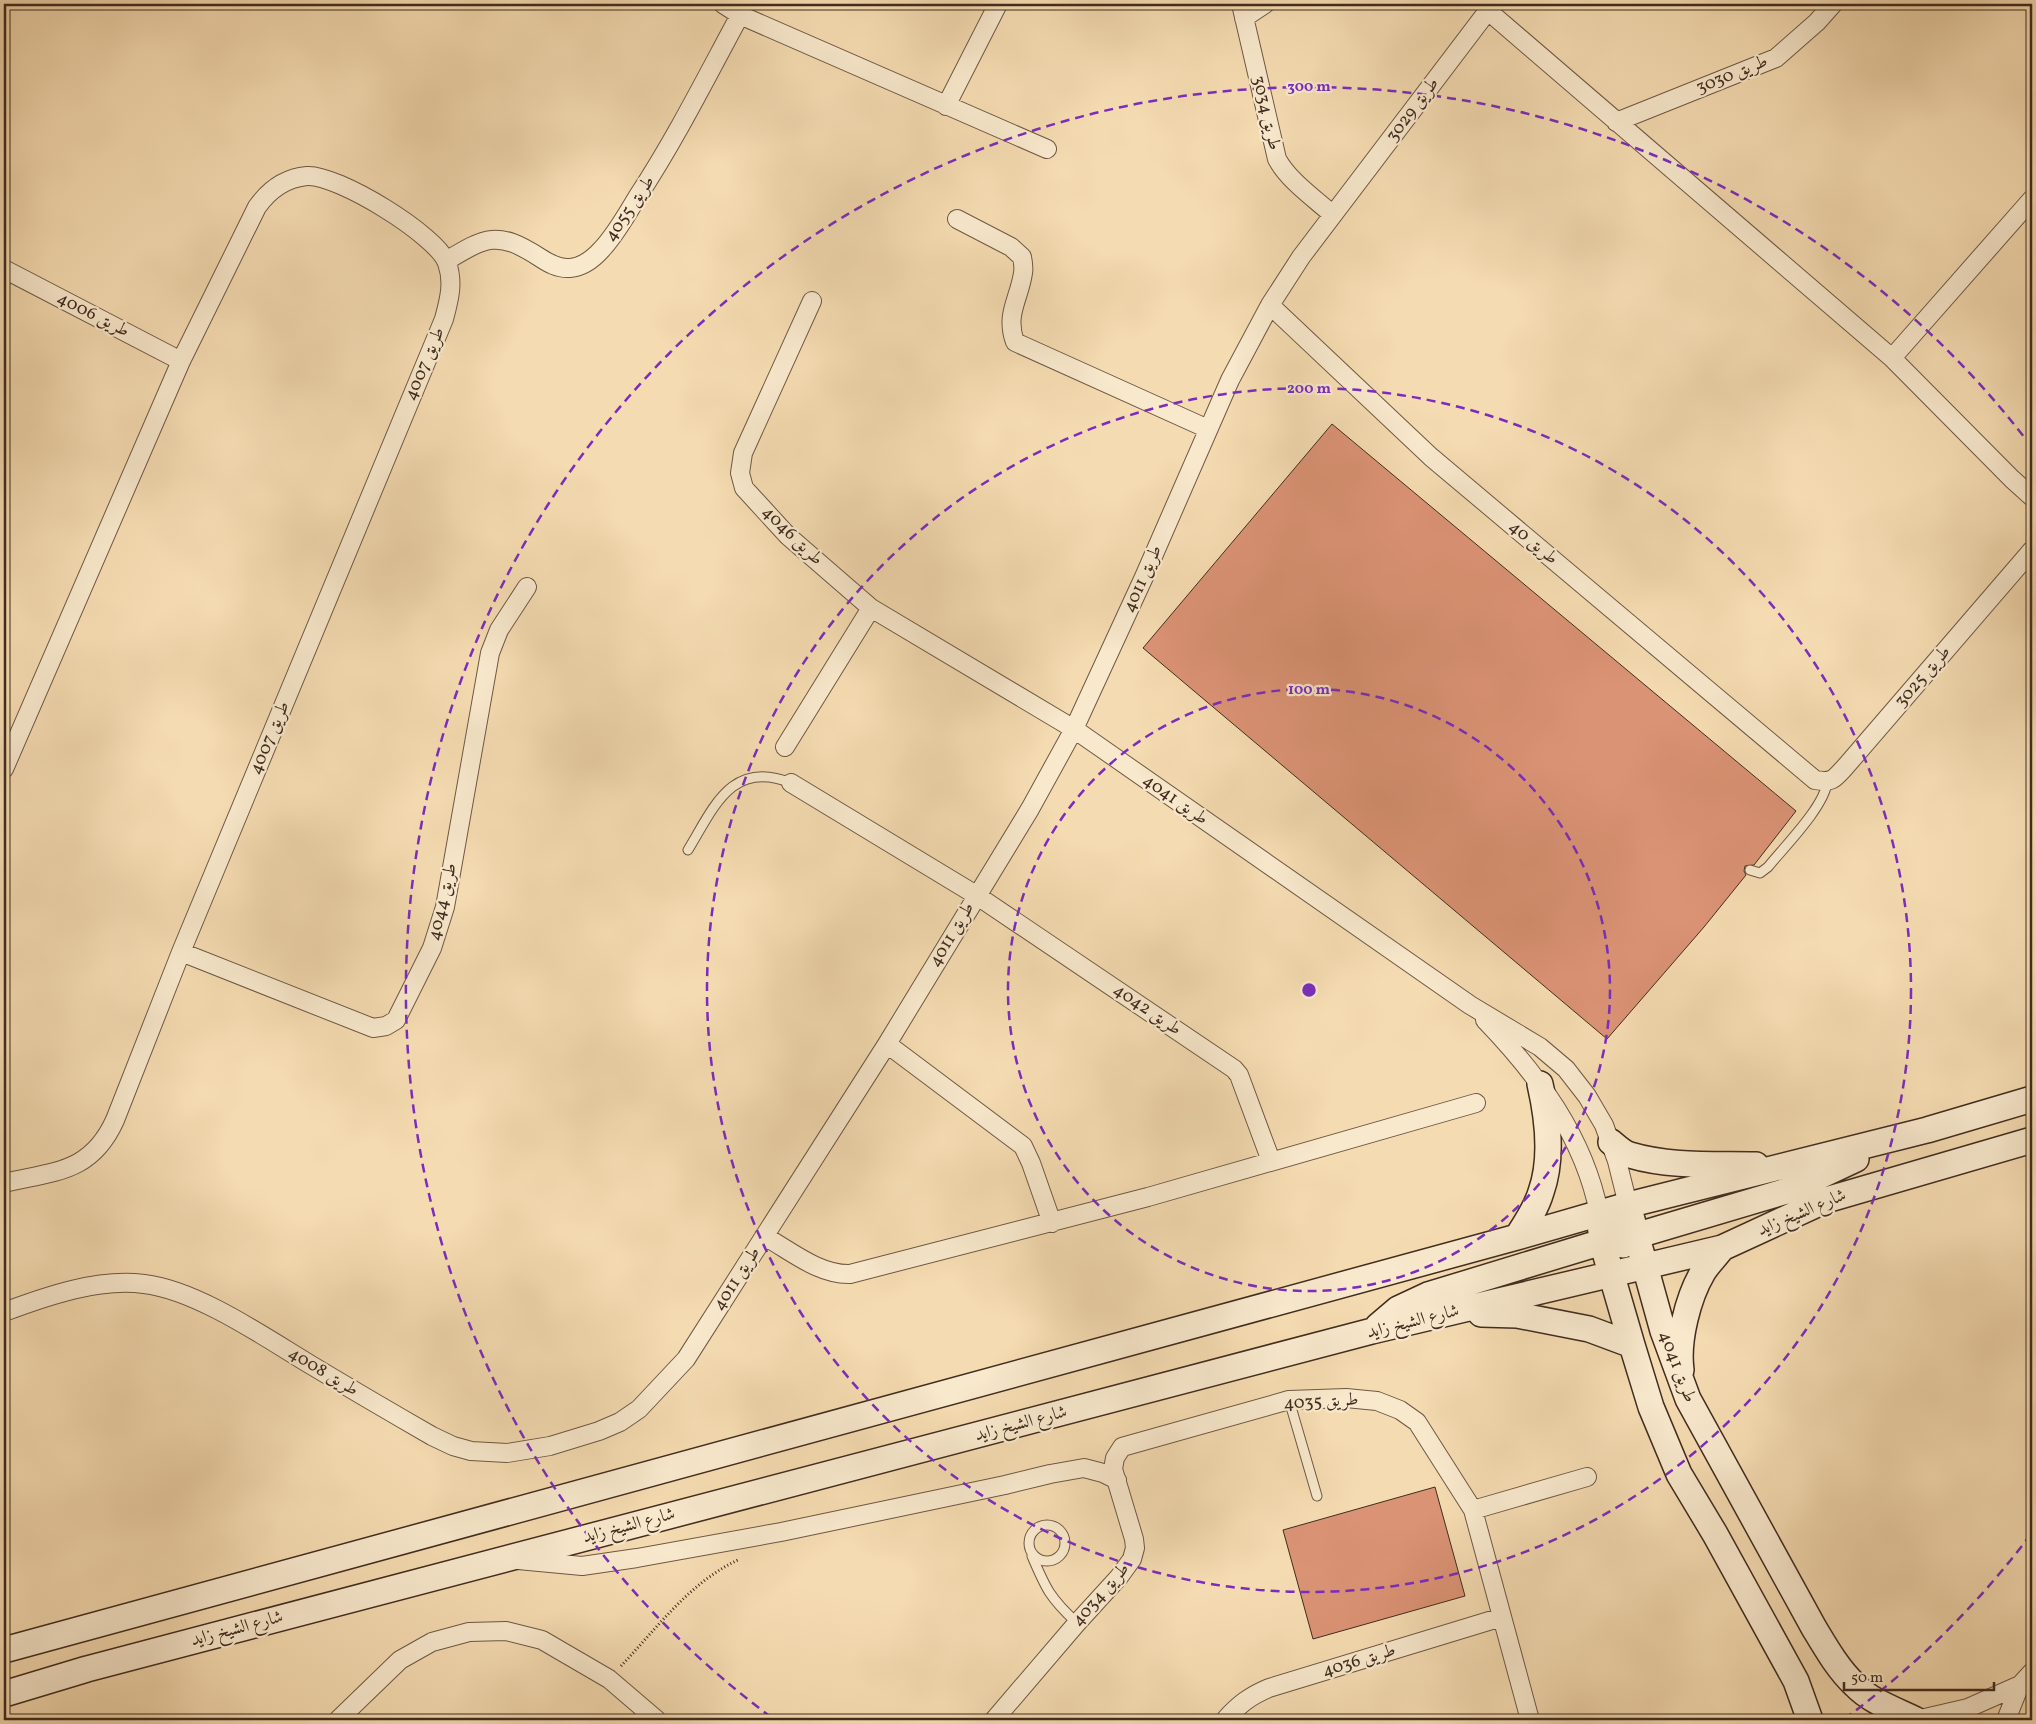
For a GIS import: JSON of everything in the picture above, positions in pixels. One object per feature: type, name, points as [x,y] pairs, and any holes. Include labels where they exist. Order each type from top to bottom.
[{"type":"main road","points":[[1517,1237],[1532,1214],[1542,1192],[1546,1169],[1547,1128],[1540,1084]]},
{"type":"main road","points":[[4,1650],[1517,1237],[1628,1205],[1890,1140],[2032,1099]]},
{"type":"main road","points":[[1611,1274],[1615,1256],[1627,1240],[1635,1236],[1790,1190],[1841,1167],[1890,1140]]},
{"type":"main road","name":"شارع الشيخ زايد","points":[[4,1694],[87,1669],[1372,1331],[1722,1248],[1826,1200],[2032,1140]]},
{"type":"main road","points":[[1611,1142],[1629,1155],[1646,1159],[1783,1166]]},
{"type":"main road","points":[[1372,1331],[1398,1309],[1428,1295],[1602,1242],[1618,1226],[1628,1205]]},
{"type":"main road","name":"طريق 4041","points":[[1628,1205],[1635,1236],[1663,1331],[1688,1399],[1814,1628],[1834,1661],[1856,1686],[1867,1694],[1917,1720]]},
{"type":"main road","name":"طريق 4041","points":[[1599,1213],[1602,1242],[1651,1407],[1679,1474],[1715,1534],[1796,1681],[1810,1720]]},
{"type":"main road","points":[[1688,1399],[1680,1367],[1683,1332],[1690,1301],[1703,1273],[1722,1248]]},
{"type":"main road","points":[[1449,1313],[1517,1315],[1537,1318],[1589,1329],[1632,1345]]},
{"type":"main road","points":[[1884,1720],[1917,1720]]},
{"type":"street","points":[[723,4],[740,14],[1047,150]]},
{"type":"street","points":[[946,106],[998,4]]},
{"type":"street","name":"طريق 3034","points":[[1265,4],[1242,11],[1277,159],[1282,168],[1333,215]]},
{"type":"street","name":"طريق 3030","points":[[1616,122],[1776,58],[1817,22],[1833,4]]},
{"type":"street","points":[[1490,7],[1616,122],[1892,358],[2012,480],[2032,497]]},
{"type":"street","name":"طريق 3029","points":[[1333,215],[1490,7]]},
{"type":"street","name":"طريق 4055","points":[[446,261],[471,246],[488,240],[505,239],[520,246],[551,266],[570,268],[588,262],[613,236],[657,167],[740,14]]},
{"type":"street","name":"طريق 4007","points":[[4,769],[181,361],[257,207],[271,190],[282,183],[294,178],[324,177],[347,187],[395,216],[428,239],[439,249],[446,261],[452,288],[444,319],[180,952],[108,1136],[97,1150],[85,1160],[71,1167],[4,1183]]},
{"type":"street","points":[[1892,358],[2032,199]]},
{"type":"street","name":"طريق 4011","points":[[640,1409],[686,1359],[887,1044],[1030,809],[1074,729],[1144,577],[1230,380],[1270,305],[1301,257],[1333,215]]},
{"type":"street","points":[[957,219],[1011,246],[1022,258],[1023,272],[1011,312],[1010,330],[1015,342],[1208,429]]},
{"type":"street","name":"طريق 4006","points":[[4,269],[181,361]]},
{"type":"street","name":"طريق 4046","points":[[812,301],[743,453],[740,473],[744,488],[788,536],[871,608]]},
{"type":"street","name":"طريق 40","points":[[1270,305],[1432,457],[1804,773],[1815,780],[1827,782]]},
{"type":"street","name":"طريق 3025","points":[[1827,782],[1837,776],[1846,766],[2032,550]]},
{"type":"street","name":"طريق 4044","points":[[180,952],[373,1028],[386,1026],[396,1020],[432,948],[445,908],[490,653],[499,630],[527,587]]},
{"type":"street","points":[[785,747],[871,608]]},
{"type":"street","name":"طريق 4041","points":[[871,608],[1074,729],[1470,1005],[1540,1046],[1566,1069],[1587,1096],[1604,1125],[1611,1142],[1628,1205]]},
{"type":"street","name":"طريق 4042","points":[[791,782],[976,895],[1234,1068],[1239,1075],[1271,1161]]},
{"type":"street","name":"طريق 4041","points":[[1470,1005],[1524,1063],[1540,1084],[1574,1138],[1588,1170],[1599,1213]]},
{"type":"street","points":[[887,1044],[1023,1146],[1052,1223]]},
{"type":"street","points":[[764,1236],[821,1269],[830,1273],[845,1274],[1052,1223],[1476,1103]]},
{"type":"street","name":"طريق 4008","points":[[4,1312],[51,1296],[102,1285],[128,1282],[163,1287],[189,1297],[236,1320],[432,1436],[471,1451],[507,1453],[550,1446],[599,1431],[620,1422],[640,1409]]},
{"type":"street","name":"طريق 4035","points":[[1122,1447],[1289,1400],[1346,1398],[1377,1401],[1400,1410],[1417,1422],[1473,1510],[1530,1720]]},
{"type":"street","name":"طريق 4034","points":[[994,1720],[1119,1577],[1132,1559],[1135,1548],[1134,1539],[1113,1464],[1122,1447]]},
{"type":"street","points":[[506,1559],[582,1566],[781,1532],[1084,1468],[1103,1473],[1116,1480]]},
{"type":"street","points":[[1473,1510],[1587,1477]]},
{"type":"street","name":"طريق 4036","points":[[1225,1720],[1242,1702],[1269,1688],[1502,1617]]},
{"type":"street","points":[[347,1717],[400,1660],[432,1642],[469,1632],[506,1631],[542,1640],[609,1679],[657,1720]]},
{"type":"street","points":[[1917,1720],[1968,1708],[2026,1678]]},
{"type":"street","points":[[2006,1720],[2026,1678]]},
{"type":"lane","points":[[688,850],[720,798],[736,784],[749,778],[763,775],[778,777],[791,782]]},
{"type":"lane","points":[[1750,870],[1760,873],[1764,871],[1820,803],[1826,790],[1827,782]]},
{"type":"lane","points":[[1289,1400],[1317,1496]]},
{"type":"lane","points":[[1031,1553],[1043,1561],[1056,1559],[1064,1548],[1062,1534],[1051,1526],[1044,1525],[1037,1528],[1029,1539],[1031,1553],[1048,1592],[1058,1605],[1077,1623]]},
{"type":"path","points":[[609,1679],[700,1583],[721,1568],[744,1558]]},
{"type":"building","points":[[1332,424],[1796,811],[1754,865],[1745,866],[1744,871],[1746,875],[1704,927],[1607,1039],[1143,648]]},
{"type":"building","points":[[1435,1487],[1465,1596],[1313,1639],[1283,1530]]}]
